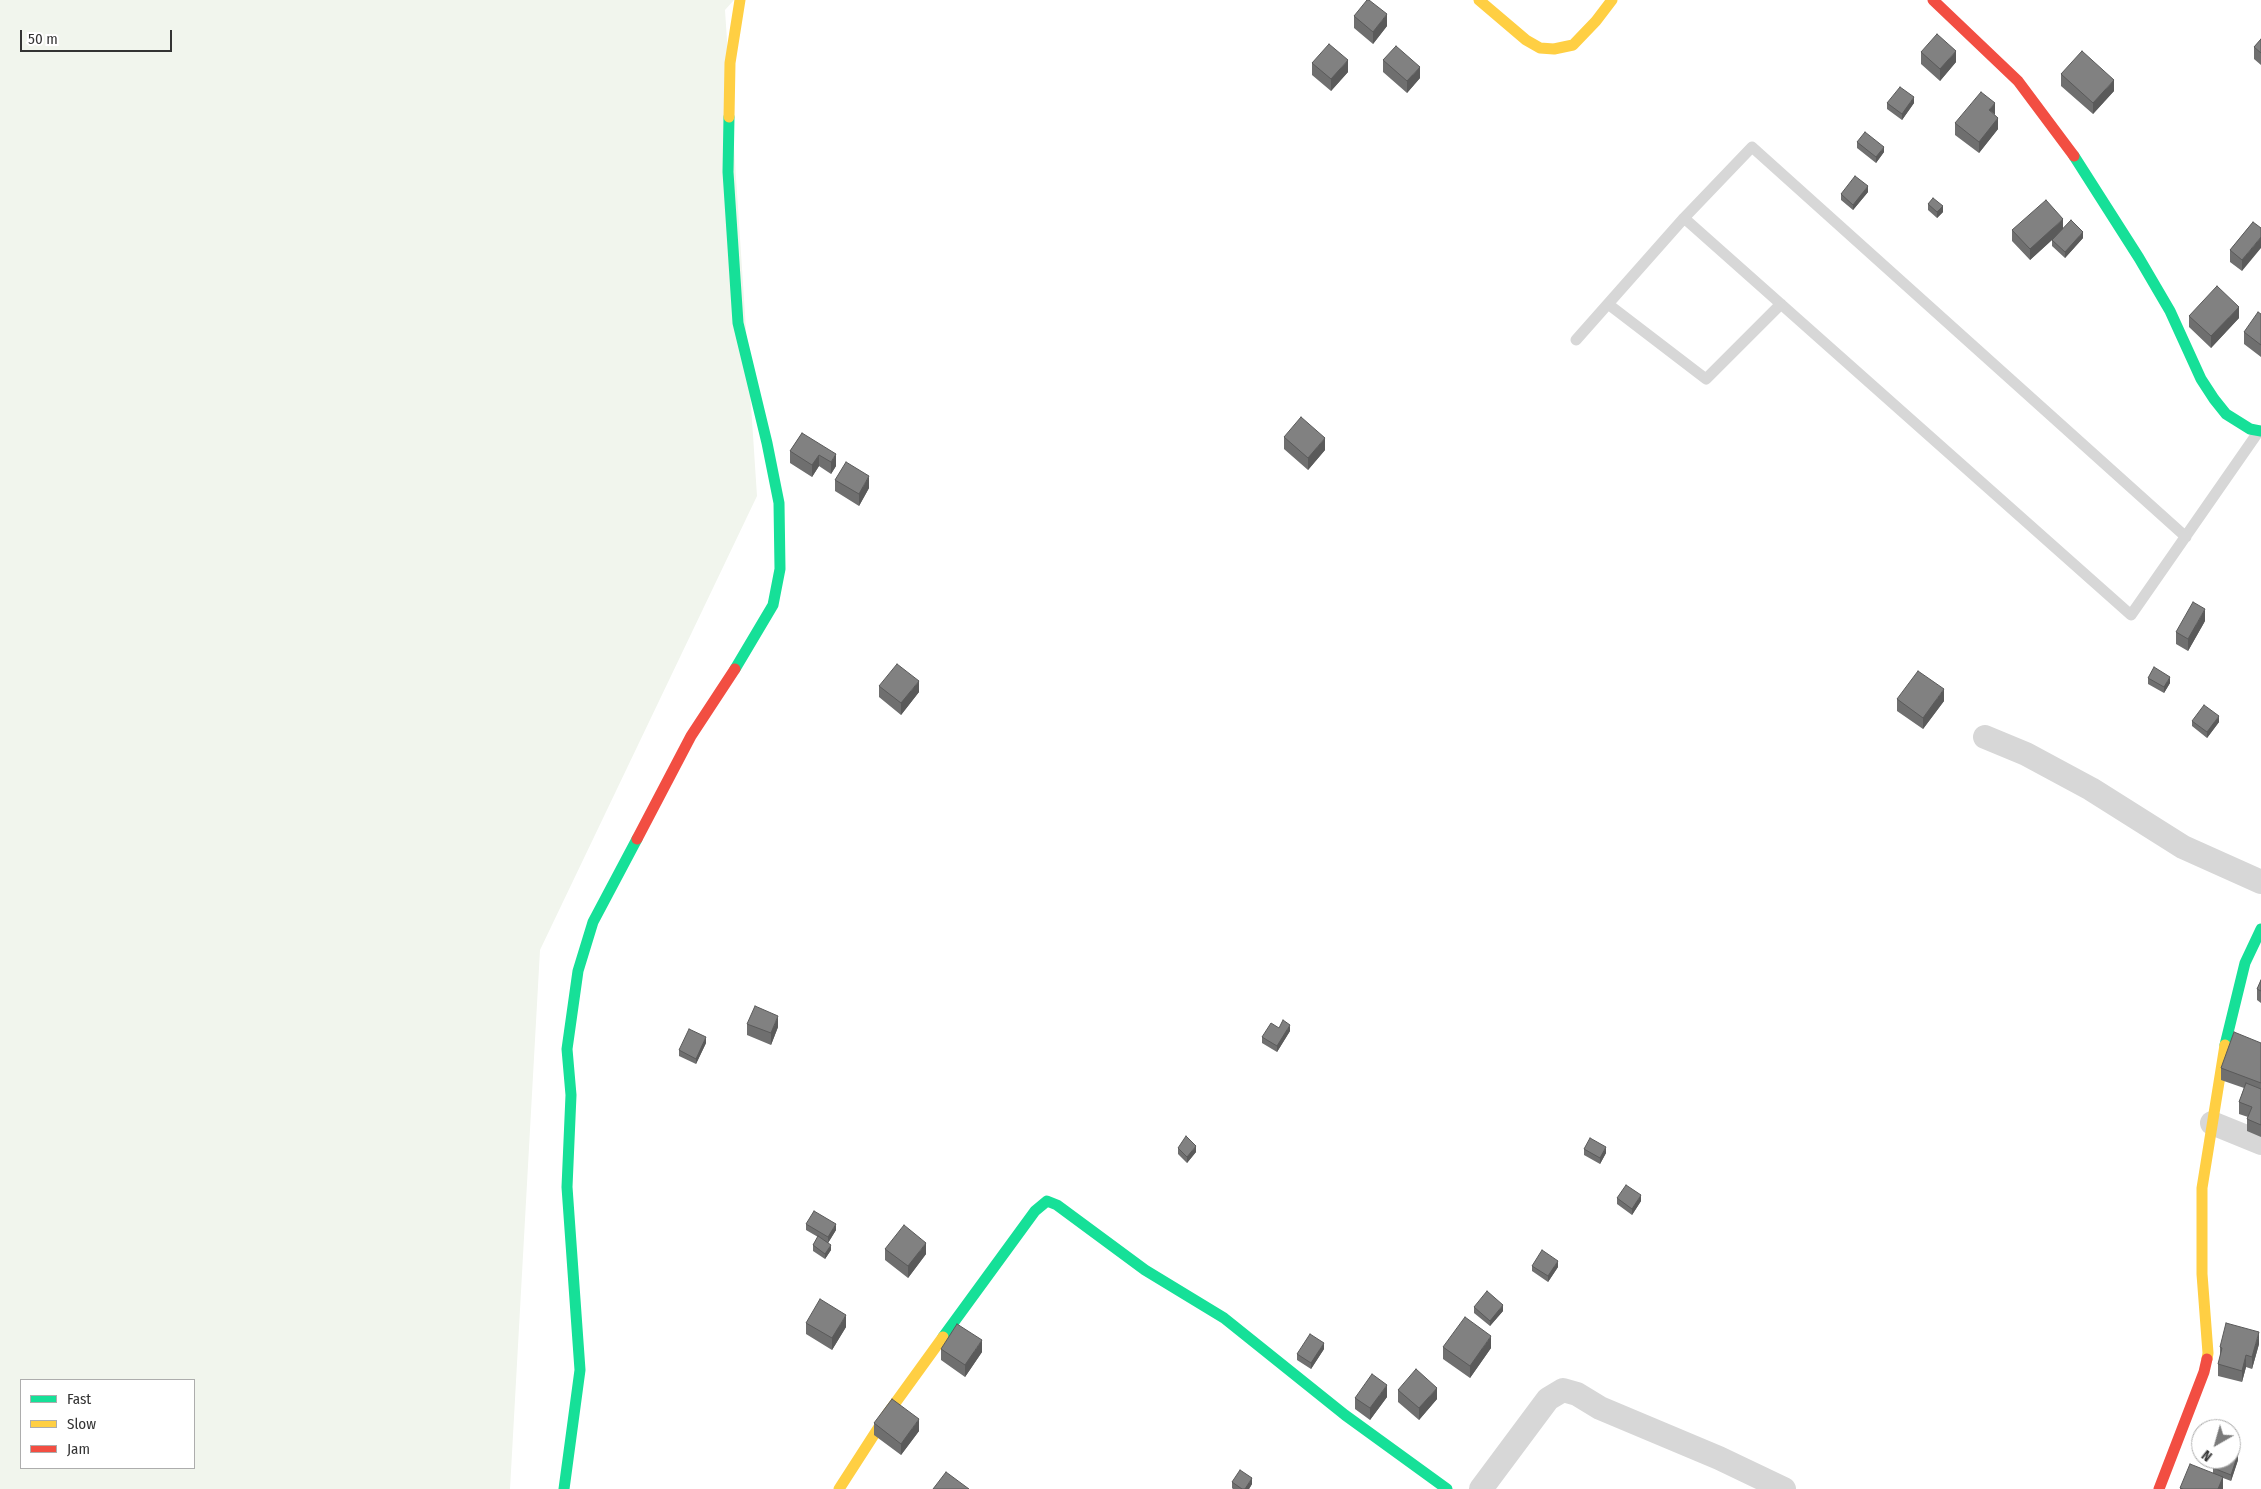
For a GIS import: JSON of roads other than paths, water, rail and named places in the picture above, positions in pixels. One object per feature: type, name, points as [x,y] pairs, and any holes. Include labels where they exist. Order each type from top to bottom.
[{"type":"street","points":[[564,1489],[580,1370],[567,1187],[571,1095],[567,1049],[578,972],[593,922],[691,736],[735,669],[772,605],[780,569],[779,503],[767,443],[738,323],[729,190],[730,63],[740,0]]},
{"type":"street","points":[[1479,0],[1526,40],[1540,48],[1554,49],[1573,45],[1612,0]]},
{"type":"street","points":[[1933,0],[2018,81],[2070,150],[2139,258],[2170,311],[2201,379],[2214,399],[2226,414],[2250,428],[2260,431]]},
{"type":"street","points":[[1985,737],[2026,754],[2092,790],[2183,847],[2261,882]]},
{"type":"street","points":[[2159,1489],[2204,1372],[2208,1353],[2202,1274],[2202,1188],[2227,1029],[2245,962],[2261,929]]},
{"type":"street","points":[[2212,1123],[2261,1143]]},
{"type":"street","points":[[839,1489],[888,1413],[1035,1211],[1047,1201],[1057,1205],[1145,1270],[1224,1318],[1345,1415],[1447,1489]]},
{"type":"street","points":[[1481,1489],[1548,1399],[1563,1390],[1577,1394],[1600,1408],[1719,1458],[1784,1489]]},
{"type":"lane","points":[[1576,340],[1684,218],[1752,147],[2186,536]]},
{"type":"lane","points":[[1684,218],[2131,615],[2260,431]]},
{"type":"lane","points":[[1608,304],[1706,379],[1781,304]]}]
